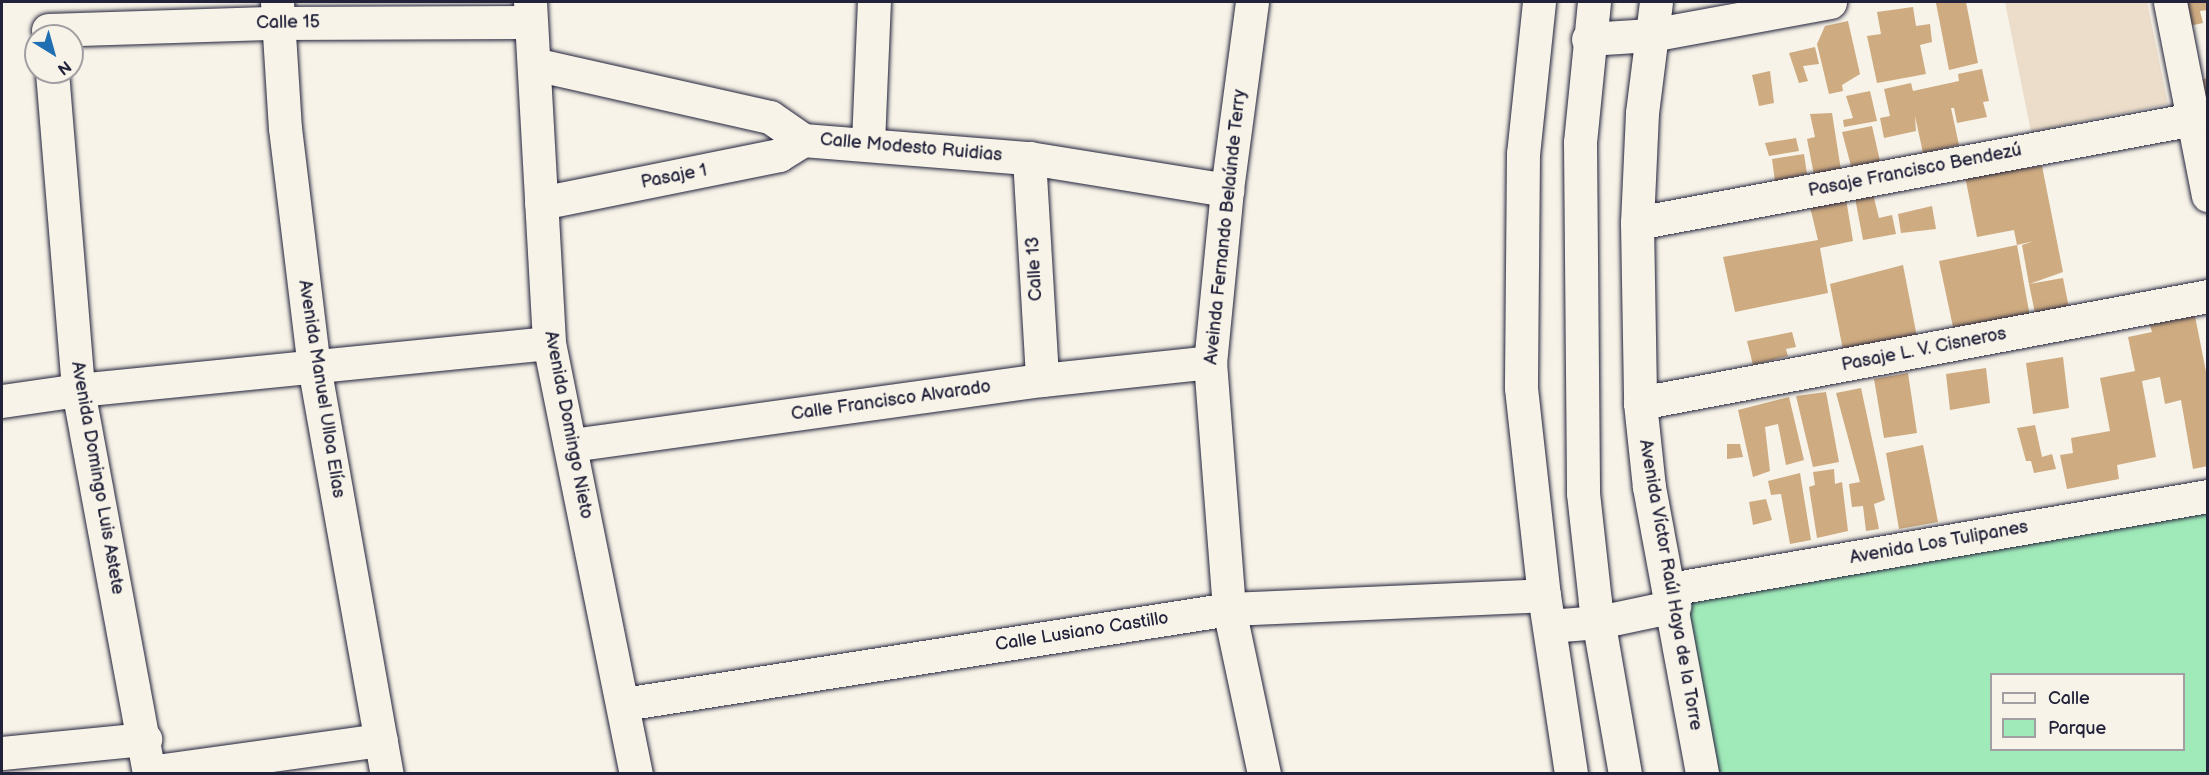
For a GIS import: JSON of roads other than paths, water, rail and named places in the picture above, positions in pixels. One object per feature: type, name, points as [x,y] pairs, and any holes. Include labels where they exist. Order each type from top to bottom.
[{"type":"street","points":[[868,143],[874,2]]},
{"type":"street","name":"Aveinda Fernando Belaúnde Terry","points":[[1252,2],[1227,190],[1210,362],[1229,609],[1264,774]]},
{"type":"street","points":[[1539,2],[1523,153],[1521,388],[1546,611],[1571,774]]},
{"type":"street","points":[[1594,2],[1588,39],[1580,142],[1579,351],[1583,493],[1599,622],[1625,774]]},
{"type":"street","name":"Avenida Víctor Raúl Haya de la Torre","points":[[1656,2],[1651,35],[1637,223],[1640,403],[1649,487],[1672,598],[1701,774]]},
{"type":"street","points":[[1588,39],[1651,35],[1830,2]]},
{"type":"street","points":[[2170,2],[2208,195]]},
{"type":"street","name":"Calle 15","points":[[47,22],[277,12],[529,12]]},
{"type":"street","name":"Avenida Manuel Ulloa Elías","points":[[277,12],[285,128],[314,366],[387,774]]},
{"type":"street","name":"Avenida Domingo Nieto","points":[[529,12],[534,64],[549,343],[572,445],[636,774]]},
{"type":"street","name":"Calle Modesto Ruidias","points":[[534,64],[770,117],[803,140],[868,143],[1029,158],[1227,190]]},
{"type":"street","name":"Avenida Domingo Luis Astete","points":[[53,84],[78,390],[145,739],[149,773]]},
{"type":"street","name":"Pasaje Francisco Bendezú","points":[[1637,223],[2193,119]]},
{"type":"street","name":"Pasaje 1","points":[[541,202],[768,157],[803,140]]},
{"type":"street","name":"Calle 13","points":[[1029,158],[1042,380]]},
{"type":"street","name":"Pasaje L. V. Cisneros","points":[[1640,403],[2208,296]]},
{"type":"street","points":[[2,401],[78,390],[549,343]]},
{"type":"street","name":"Calle Francisco Alvarado","points":[[572,445],[1042,380],[1210,362]]},
{"type":"street","name":"Avenida Los Tulipanes","points":[[1599,622],[1672,598],[2208,496]]},
{"type":"street","name":"Calle Lusiano Castillo","points":[[624,704],[1229,609],[1546,611],[1599,622]]},
{"type":"street","points":[[2,753],[145,739]]},
{"type":"street","points":[[149,773],[381,740]]}]
